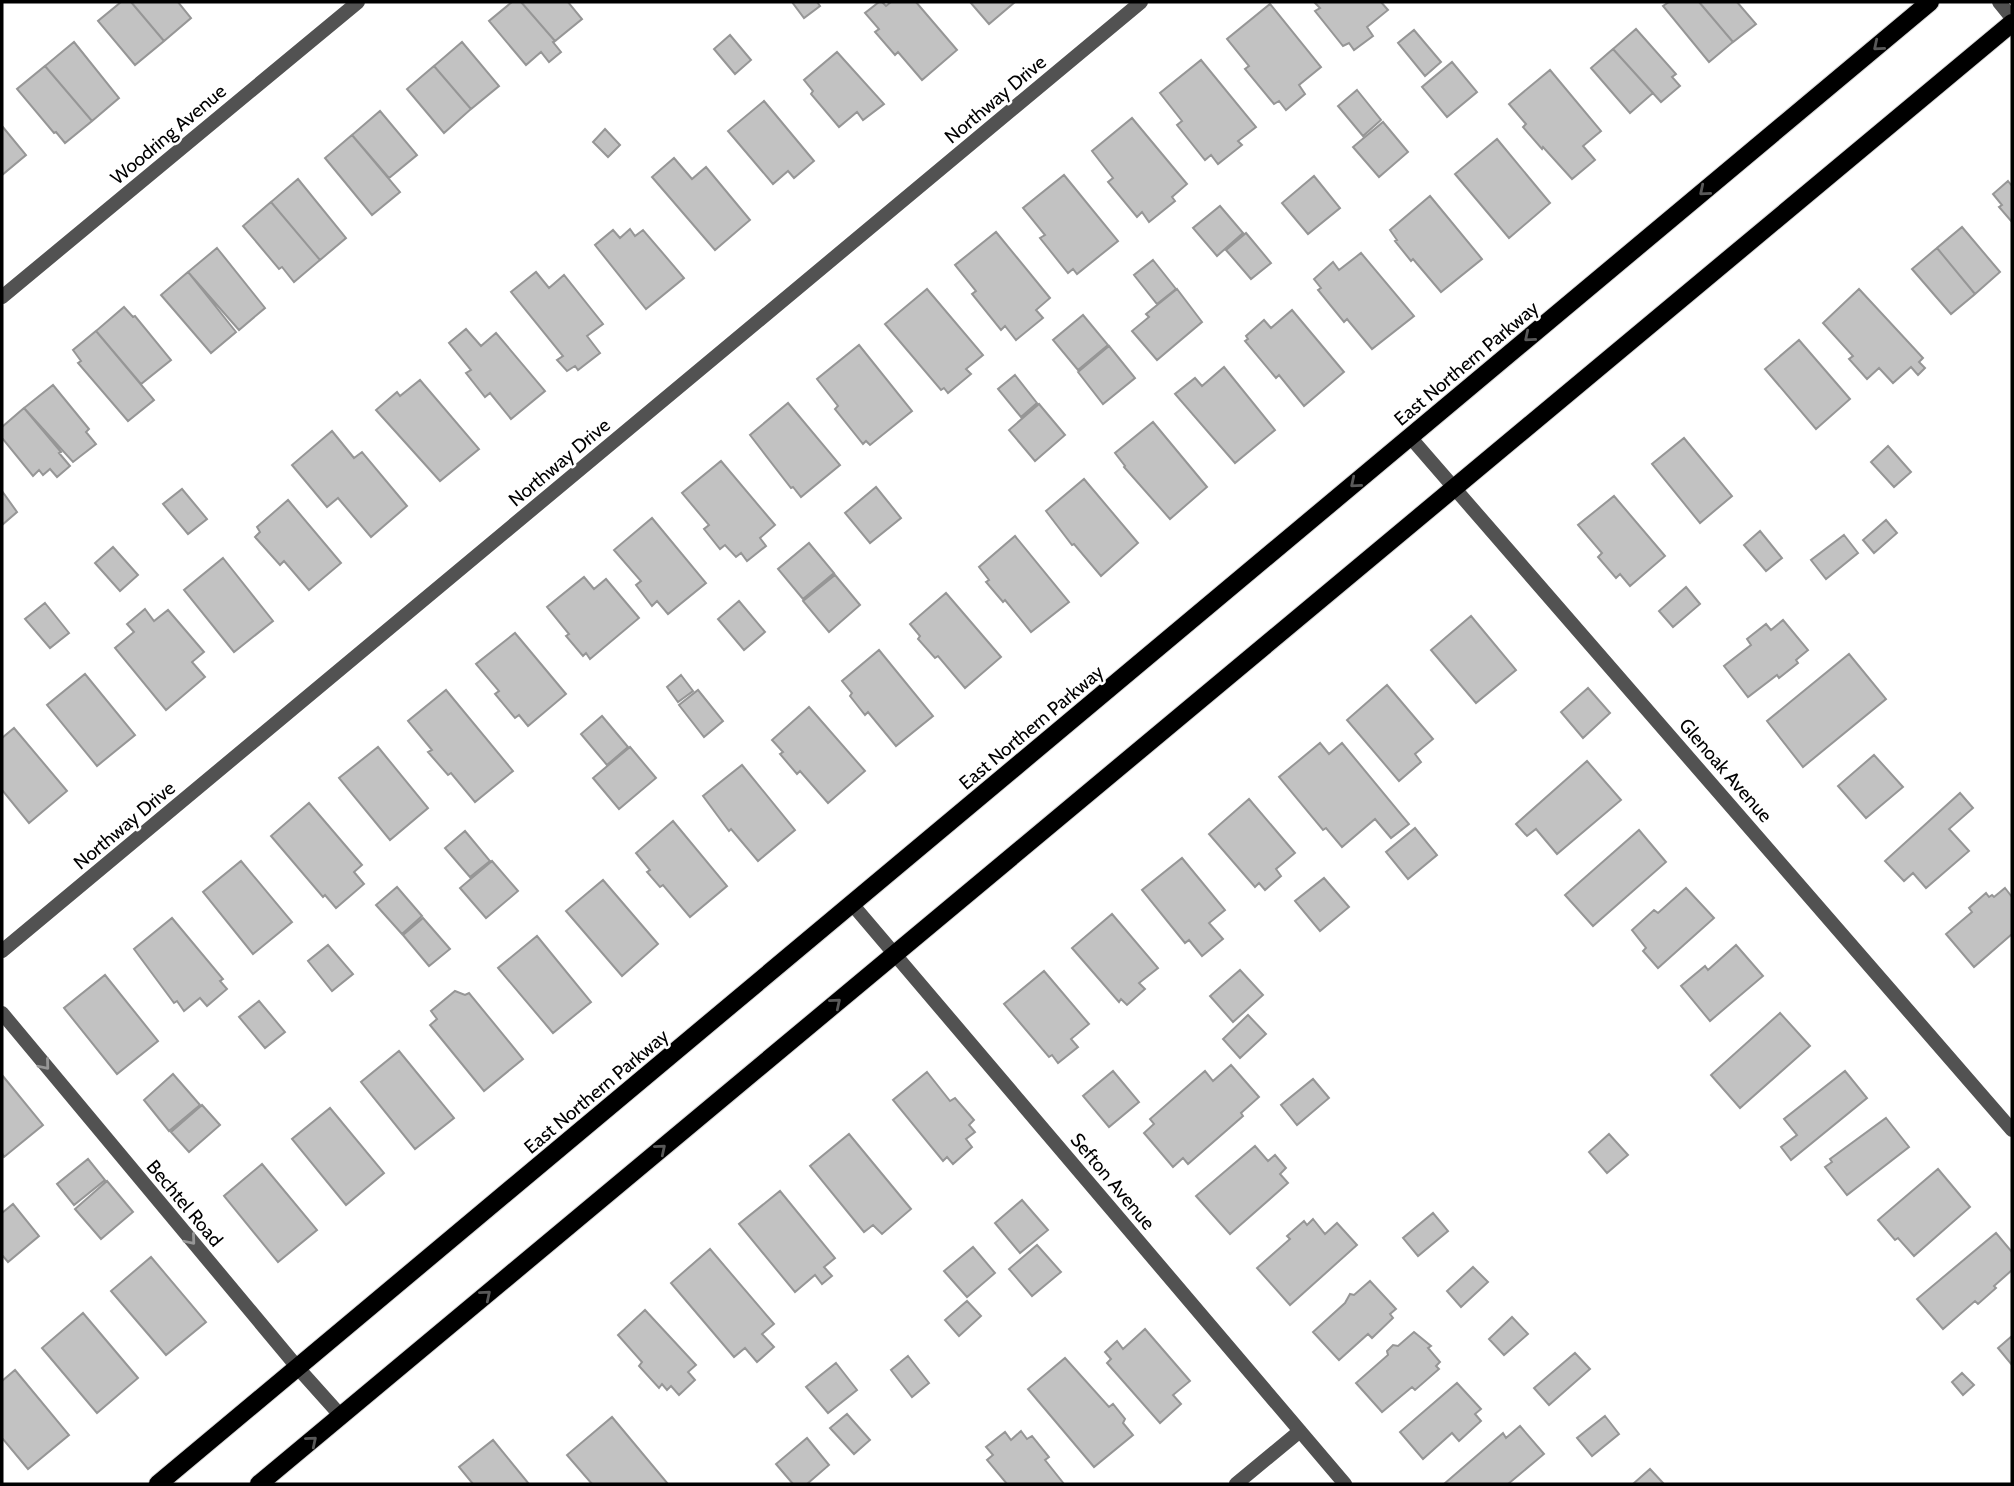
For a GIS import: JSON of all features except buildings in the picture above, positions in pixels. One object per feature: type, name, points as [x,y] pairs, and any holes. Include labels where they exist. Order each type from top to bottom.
[{"type":"main road","name":"East Northern Parkway","points":[[158,1484],[1930,2]]},
{"type":"main road","points":[[259,1484],[2012,23]]},
{"type":"street","name":"Woodring Avenue","points":[[2,297],[358,2]]},
{"type":"street","name":"Northway Drive","points":[[2,951],[1141,2]]},
{"type":"street","points":[[1999,2],[2012,18]]},
{"type":"street","name":"Glenoak Avenue","points":[[1410,437],[2012,1130]]},
{"type":"street","name":"Sefton Avenue","points":[[852,904],[1345,1484]]},
{"type":"street","name":"Bechtel Road","points":[[2,1013],[341,1416]]},
{"type":"street","points":[[1236,1484],[1300,1430]]}]
